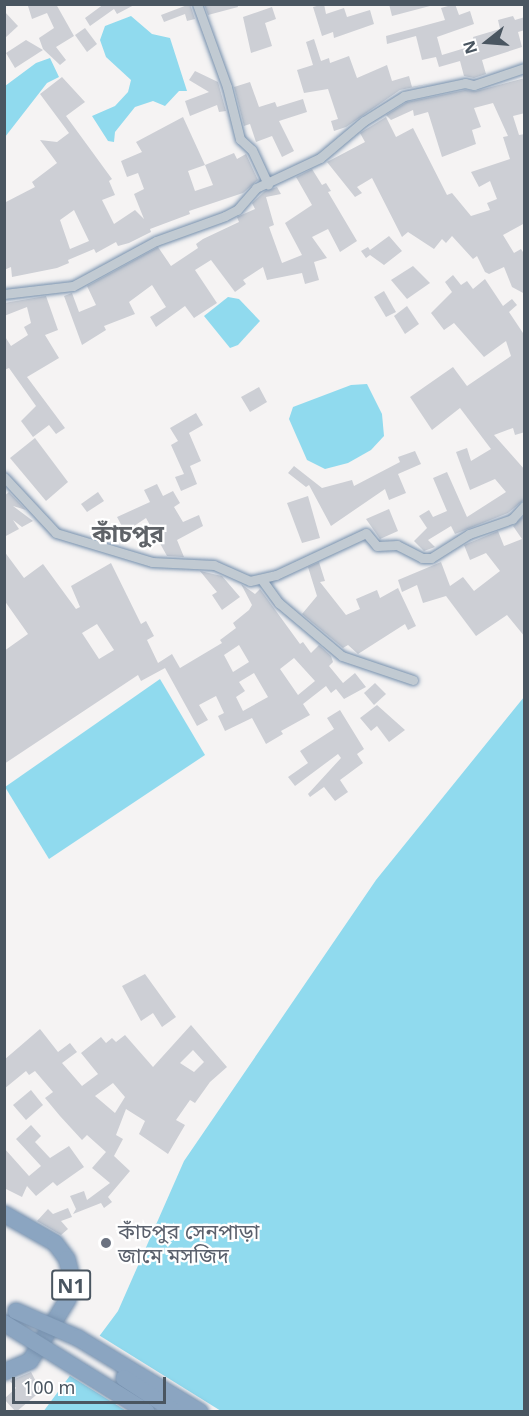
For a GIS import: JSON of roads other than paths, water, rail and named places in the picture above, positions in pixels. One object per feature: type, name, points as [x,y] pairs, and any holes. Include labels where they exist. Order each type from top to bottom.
[{"type":"highway","name":"N1","points":[[4,1214],[55,1243],[67,1259],[72,1279],[68,1299],[30,1361],[10,1371]]},
{"type":"highway","name":"N1","points":[[8,1312],[176,1412]]},
{"type":"highway","points":[[8,1312],[147,1412]]},
{"type":"highway","points":[[8,1312],[78,1338],[200,1412]]},
{"type":"street","points":[[197,4],[227,87],[240,139],[252,150],[268,185]]},
{"type":"street","points":[[4,294],[73,286],[156,241],[231,213],[256,188],[268,185],[320,158],[364,120],[404,96],[465,83],[474,86],[525,68]]},
{"type":"street","points":[[4,477],[44,523],[71,539],[152,562],[214,565],[250,581],[262,580],[366,533],[377,546],[397,545],[422,558],[431,558],[469,534],[512,519],[525,506]]},
{"type":"street","points":[[262,580],[279,603],[342,656],[413,680]]},
{"type":"water","points":[[131,16],[152,34],[170,38],[187,91],[179,91],[165,106],[153,101],[135,107],[115,132],[114,142],[108,141],[92,116],[115,106],[128,92],[131,80],[106,57],[100,40],[105,26]]},
{"type":"water","points":[[50,58],[59,77],[47,83],[5,137],[5,86],[36,63]]},
{"type":"water","points":[[228,297],[239,299],[260,321],[238,345],[230,348],[204,316]]},
{"type":"water","points":[[367,384],[382,414],[384,436],[371,450],[348,463],[325,469],[307,460],[289,419],[293,407],[351,385]]},
{"type":"water","points":[[160,679],[205,755],[49,859],[5,787]]},
{"type":"water","points":[[524,697],[524,1411],[43,1412],[118,1311],[184,1161],[376,880]]},
{"type":"place","name":"কাঁচপুর সেনপাড়া জামে মসজিদ","points":[[106,1243]]},
{"type":"district","name":"কাঁচপুর","points":[[128,533]]}]
